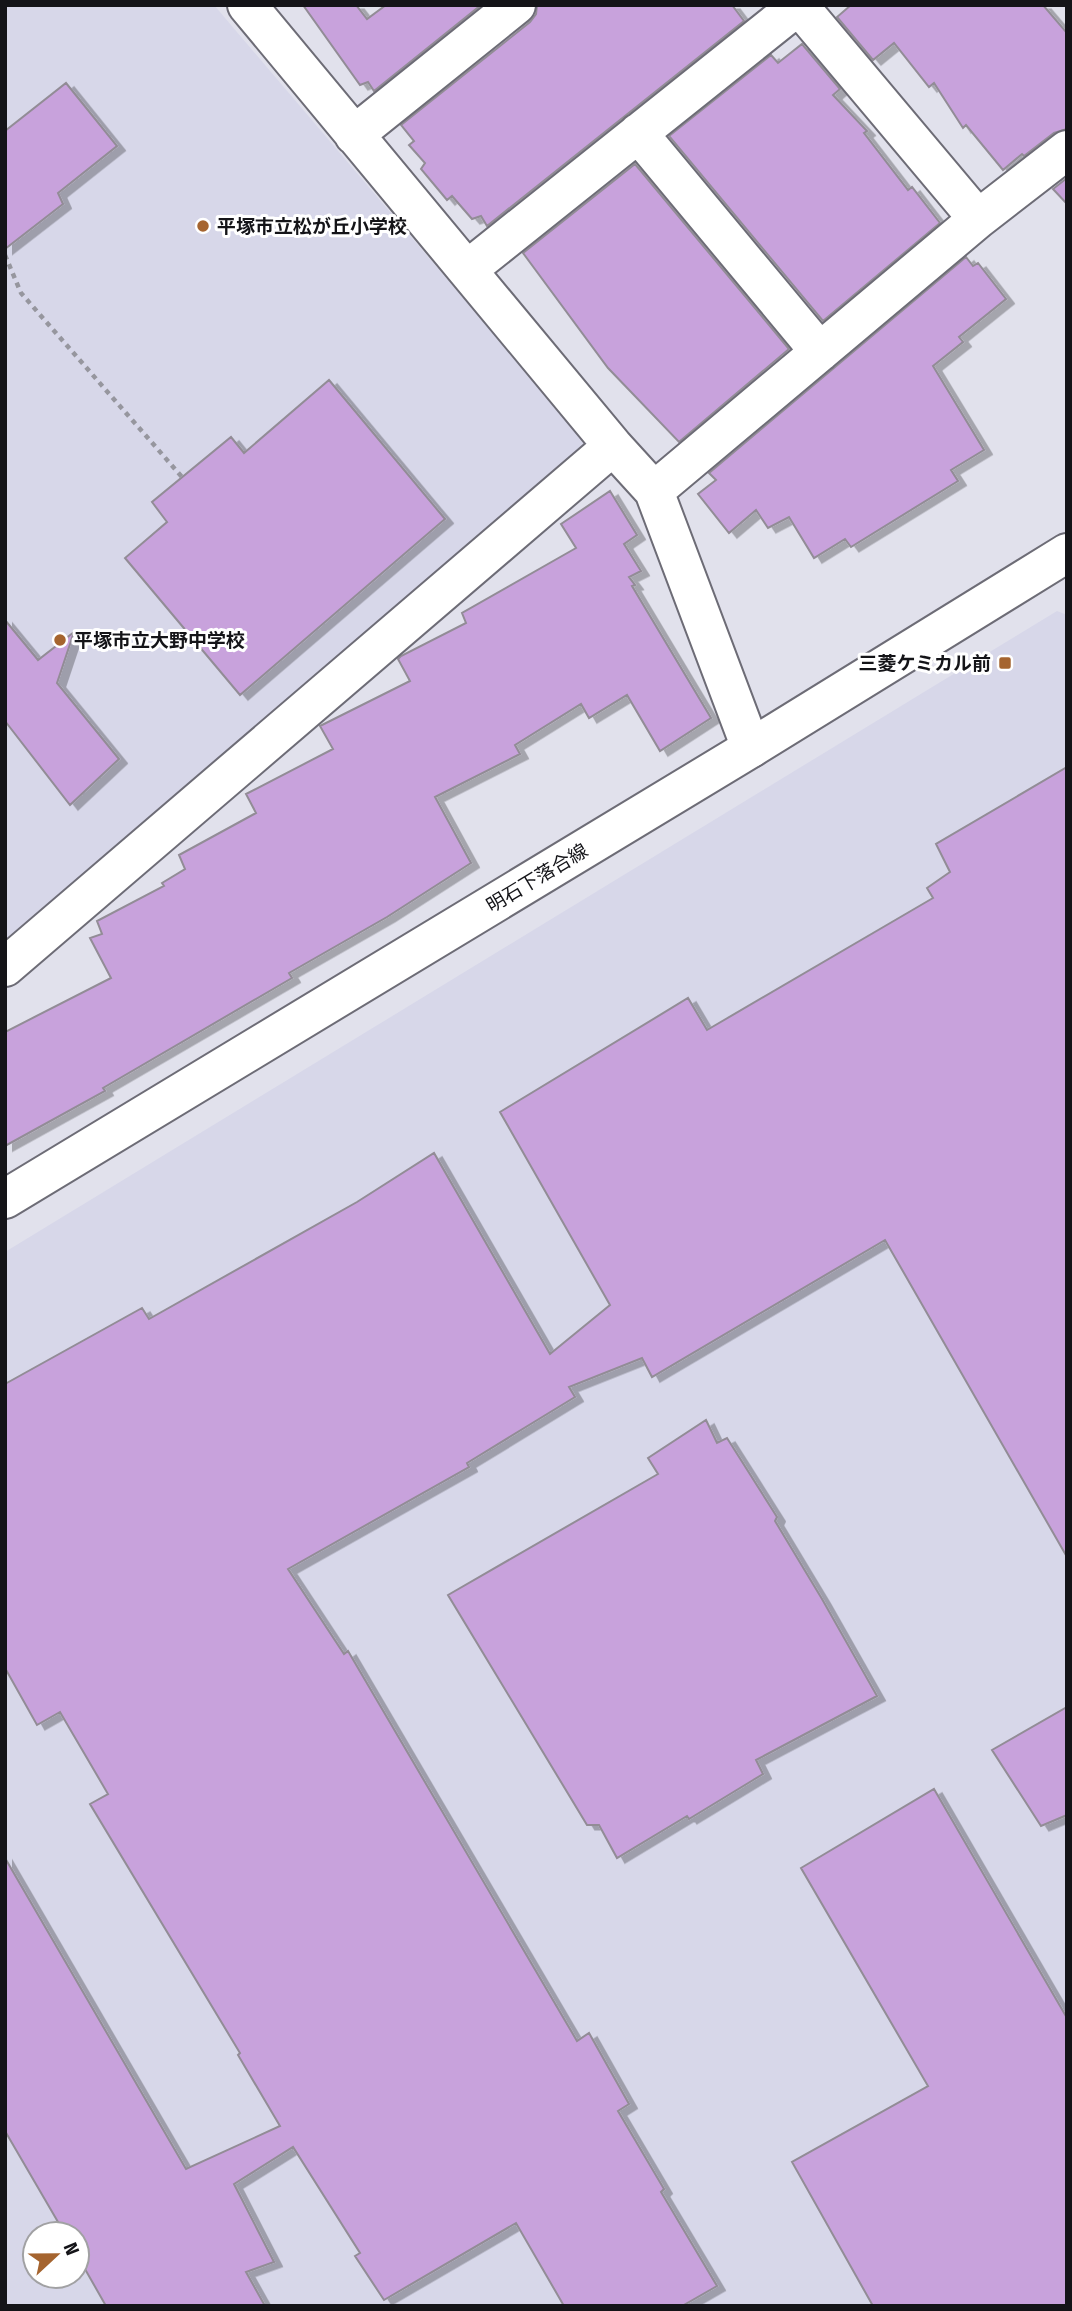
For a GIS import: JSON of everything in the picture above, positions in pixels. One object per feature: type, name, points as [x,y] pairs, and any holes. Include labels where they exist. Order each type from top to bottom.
[{"type":"street","points":[[247,5],[613,446],[654,491],[751,748]]},
{"type":"street","points":[[354,135],[516,5]]},
{"type":"street","points":[[467,270],[799,5],[978,219]]},
{"type":"street","points":[[638,133],[820,352]]},
{"type":"street","points":[[654,491],[978,219],[1067,150]]},
{"type":"street","points":[[5,967],[613,446]]},
{"type":"street","name":"明石下落合線","points":[[5,1199],[751,748],[1067,553]]},
{"type":"path","points":[[5,255],[21,293],[182,477]]},
{"type":"shaded area","name":"平塚市立松が丘小学校","points":[[5,5],[214,5],[589,446],[5,956]]},
{"type":"shaded area","points":[[1057,611],[1067,615],[1067,2306],[5,2306],[5,1252]]},
{"type":"building","points":[[303,5],[356,5],[367,19],[386,5],[481,5],[374,91],[368,82],[360,85]]},
{"type":"building","points":[[537,5],[732,5],[744,21],[487,226],[481,216],[472,219],[452,196],[447,200],[421,169],[425,163],[409,145],[414,141],[401,125],[530,22],[536,14]]},
{"type":"building","points":[[851,5],[1043,5],[1067,33],[1067,129],[1054,133],[1003,170],[966,125],[963,128],[934,83],[929,87],[894,43],[873,60],[837,17]]},
{"type":"building","points":[[802,44],[840,89],[833,95],[867,131],[864,133],[908,190],[912,187],[940,223],[823,321],[669,136],[771,55],[778,63]]},
{"type":"building","points":[[66,83],[117,146],[58,193],[63,204],[5,249],[5,131]]},
{"type":"building","points":[[635,164],[789,349],[679,442],[608,368],[523,253]]},
{"type":"building","points":[[1067,178],[1067,204],[1053,189]]},
{"type":"building","points":[[966,257],[973,266],[978,263],[1006,299],[959,337],[963,342],[933,366],[984,450],[951,470],[958,481],[851,547],[845,539],[814,558],[789,517],[768,528],[756,510],[729,533],[698,494],[716,480],[709,473]]},
{"type":"building","points":[[329,380],[445,519],[240,695],[125,558],[167,522],[152,502],[231,437],[244,453]]},
{"type":"building","points":[[610,491],[637,535],[624,544],[641,571],[629,577],[635,585],[632,586],[711,718],[660,751],[627,695],[589,718],[581,704],[515,745],[520,754],[435,797],[471,863],[387,917],[289,973],[292,978],[103,1088],[105,1091],[5,1146],[5,1032],[111,978],[90,938],[102,934],[97,921],[164,886],[162,883],[185,869],[179,855],[256,813],[246,794],[333,749],[320,726],[410,681],[398,659],[401,656],[466,623],[462,613],[576,548],[561,524]]},
{"type":"building","points":[[5,620],[38,660],[74,632],[57,683],[119,759],[70,805],[5,721]]},
{"type":"building","points":[[1067,767],[1067,1557],[885,1240],[652,1377],[642,1358],[569,1387],[575,1397],[467,1463],[469,1467],[288,1569],[344,1654],[348,1651],[577,2041],[589,2033],[629,2104],[618,2111],[664,2189],[661,2192],[717,2286],[682,2306],[564,2306],[516,2223],[384,2300],[355,2256],[360,2253],[293,2147],[234,2184],[274,2262],[246,2272],[265,2306],[106,2306],[91,2280],[91,2220],[57,2220],[5,2131],[5,1858],[186,2169],[280,2126],[238,2055],[240,2053],[90,1804],[108,1794],[60,1712],[37,1725],[5,1668],[5,1384],[142,1308],[149,1319],[357,1202],[434,1153],[550,1354],[610,1305],[500,1112],[688,998],[707,1030],[933,898],[927,888],[950,872],[936,844]]},
{"type":"building","points":[[706,1420],[717,1443],[727,1438],[777,1517],[775,1521],[877,1696],[756,1760],[763,1774],[689,1819],[687,1816],[617,1858],[599,1825],[587,1825],[448,1595],[658,1474],[648,1458]]},
{"type":"building","points":[[1067,1707],[1067,1815],[1041,1826],[992,1750]]},
{"type":"building","points":[[934,1789],[1067,2018],[1067,2306],[873,2306],[792,2162],[928,2086],[801,1868]]},
{"type":"place","name":"平塚市立松が丘小学校","points":[[203,226]]},
{"type":"place","name":"平塚市立大野中学校","points":[[60,640]]},
{"type":"place","name":"三菱ケミカル前","points":[[1005,663]]}]
